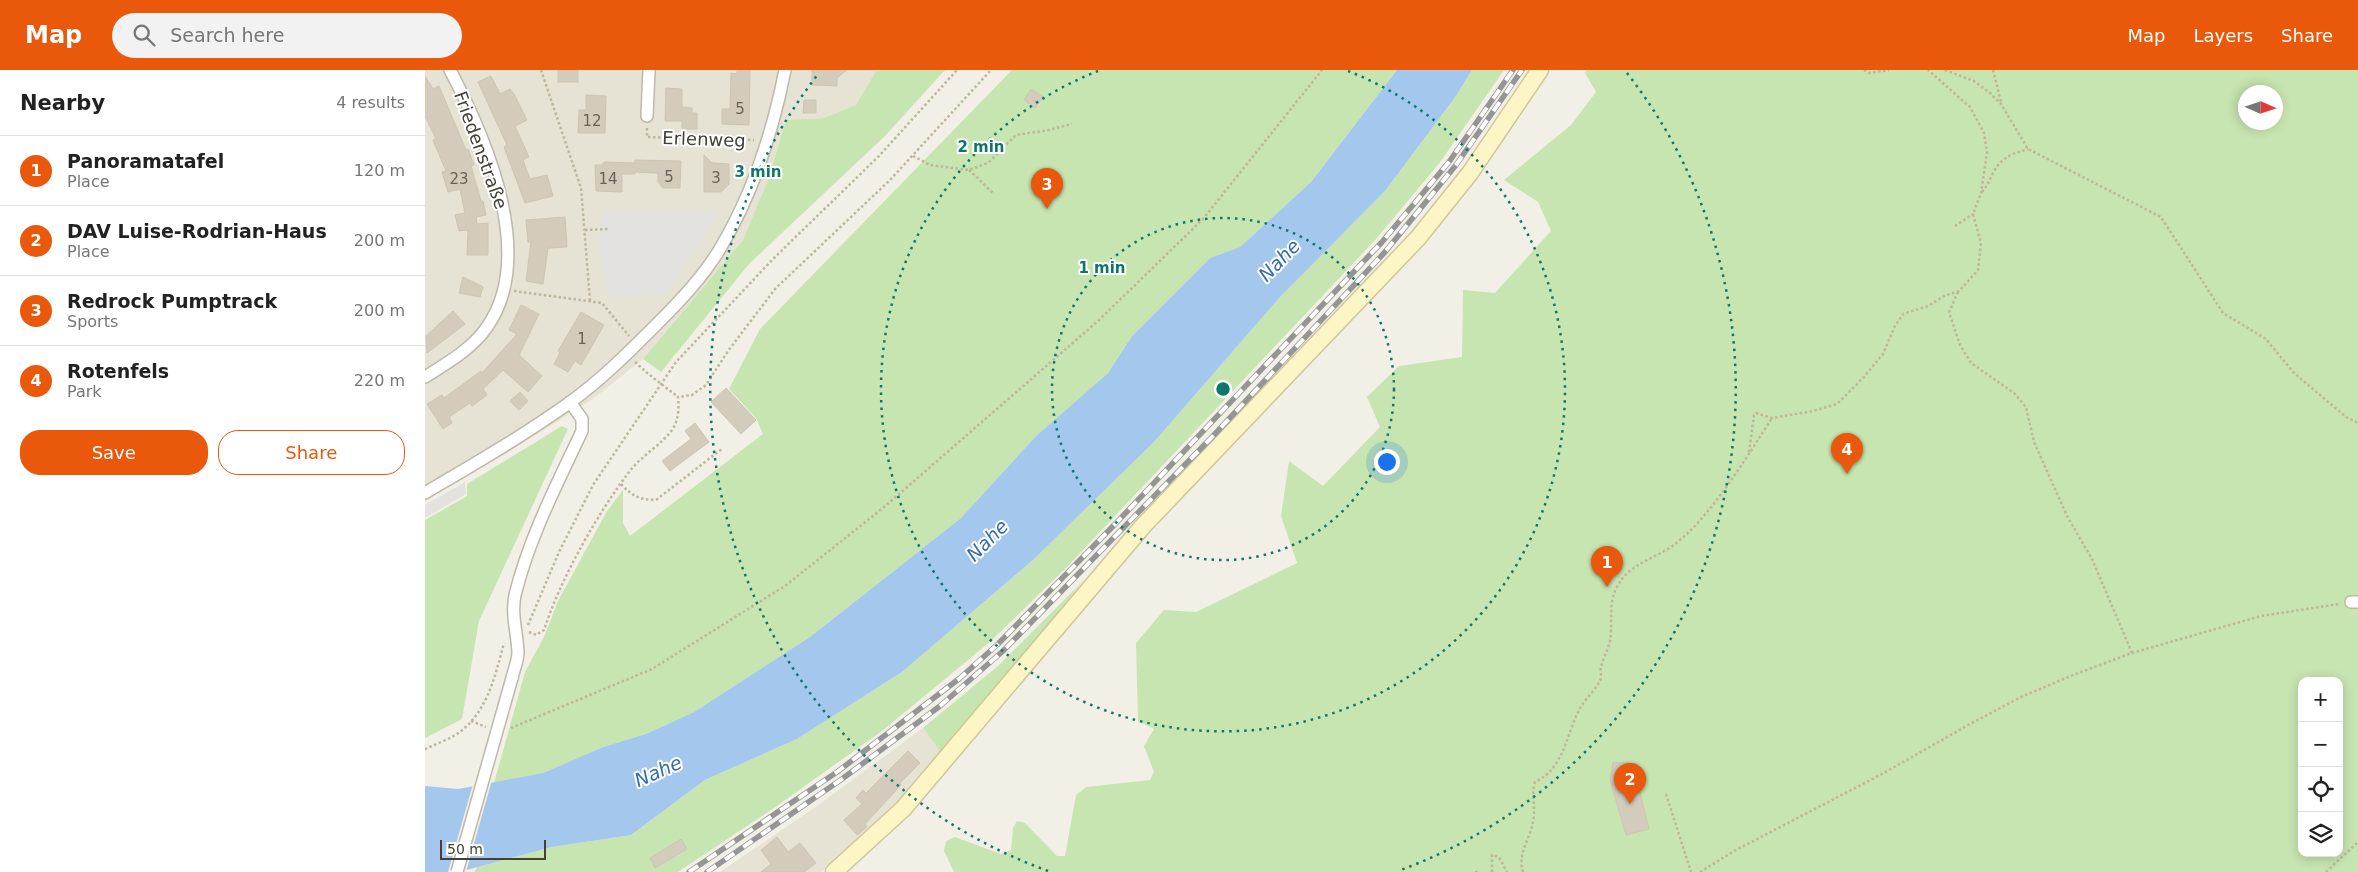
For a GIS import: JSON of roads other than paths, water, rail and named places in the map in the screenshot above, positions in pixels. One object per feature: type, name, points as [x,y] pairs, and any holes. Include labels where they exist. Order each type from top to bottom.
[{"type":"main road","points":[[834,872],[903,809],[1143,526],[1418,238],[1470,173],[1540,70]]},
{"type":"street","name":"Friedenstraße","points":[[425,377],[474,342],[487,327],[497,310],[504,290],[508,250],[507,227],[502,204],[475,122],[451,70]]},
{"type":"street","name":"Erlenweg","points":[[647,116],[649,70]]},
{"type":"street","points":[[425,493],[496,451],[570,402],[636,346],[678,304],[721,247],[756,174],[785,70]]},
{"type":"street","points":[[457,872],[518,652],[521,632],[513,611],[515,596],[525,562],[552,494],[581,431],[582,419],[570,402]]},
{"type":"water","name":"Nahe","points":[[1397,70],[1472,70],[1456,96],[1385,191],[1281,296],[1154,442],[1033,560],[902,672],[797,739],[705,780],[631,835],[552,847],[459,872],[425,872],[425,786],[458,789],[543,773],[603,747],[646,734],[694,712],[810,637],[961,518],[1036,436],[1108,373],[1132,336],[1210,258],[1240,247],[1311,182]]},
{"type":"railway","points":[[689,872],[837,772],[960,678],[998,644],[1119,520],[1382,242],[1449,162],[1513,70]]},
{"type":"railway","points":[[707,872],[842,779],[940,706],[1003,651],[1213,436],[1385,252],[1456,165],[1522,70]]},
{"type":"place","name":"Redrock Pumptrack","points":[[1047,209]]},
{"type":"place","name":"Rotenfels","points":[[1847,474]]},
{"type":"place","name":"Panoramatafel","points":[[1607,587]]},
{"type":"place","name":"DAV Luise-Rodrian-Haus","points":[[1630,804]]}]
